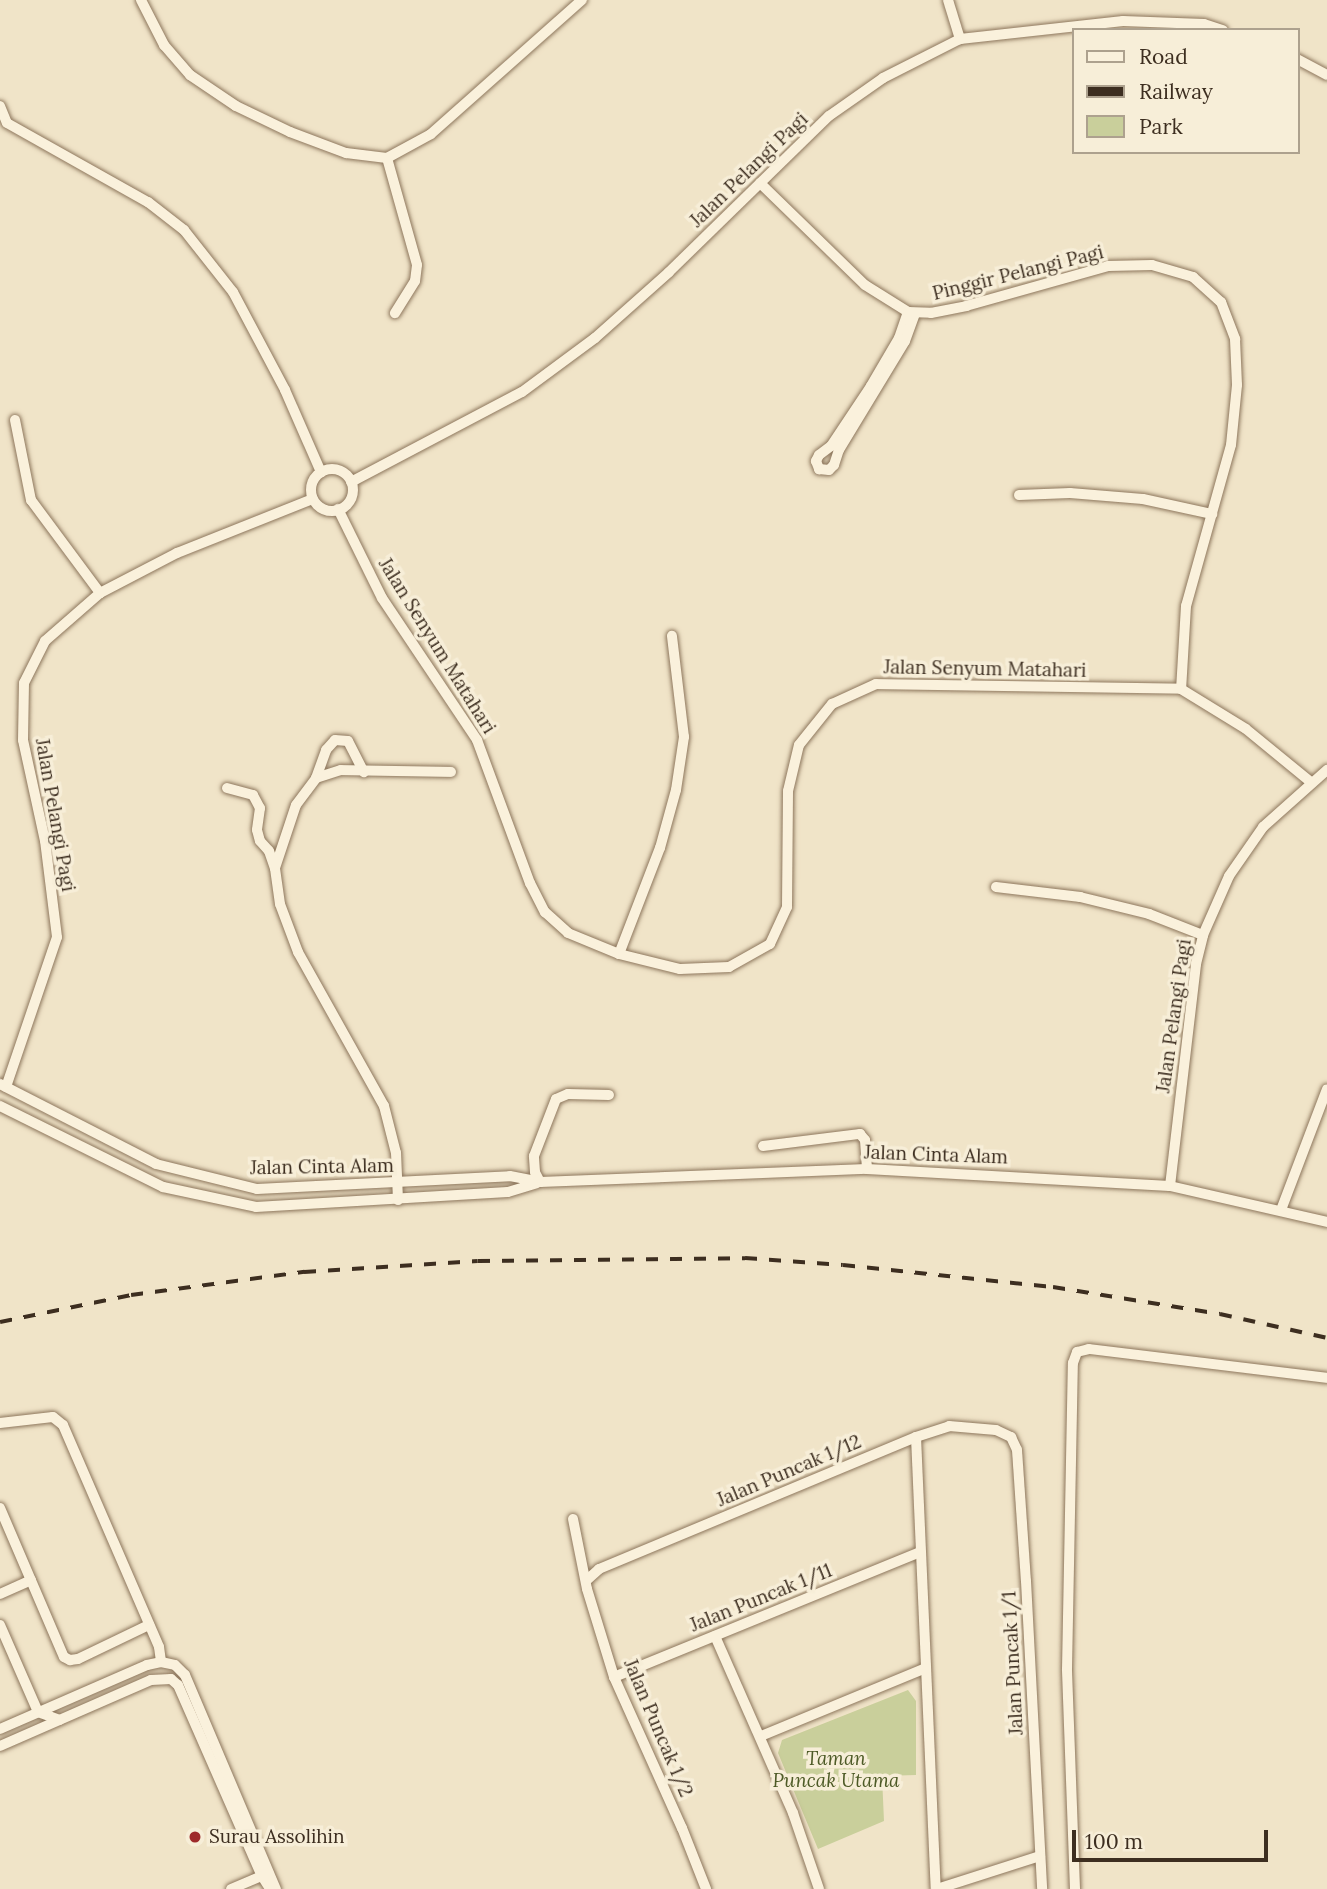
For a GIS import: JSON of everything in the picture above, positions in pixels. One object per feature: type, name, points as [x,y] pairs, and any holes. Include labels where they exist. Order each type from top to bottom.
[{"type":"street","points":[[141,0],[164,45],[190,75],[236,106],[290,132],[346,153],[387,158],[431,134],[582,0]]},
{"type":"street","points":[[948,0],[960,39]]},
{"type":"street","name":"Jalan Pelangi Pagi","points":[[351,482],[523,392],[594,338],[669,272],[830,116],[863,90],[960,39],[1123,21],[1204,24],[1217,28]]},
{"type":"street","points":[[1299,60],[1327,75]]},
{"type":"street","points":[[0,106],[3,126],[148,202],[184,230],[233,292],[285,390],[321,472]]},
{"type":"street","points":[[387,158],[417,265],[415,281],[395,313]]},
{"type":"street","points":[[760,183],[865,285],[911,313]]},
{"type":"street","name":"Pinggir Pelangi Pagi","points":[[911,313],[966,306],[1108,266],[1152,265],[1193,277],[1221,302],[1235,339],[1237,385],[1231,445],[1186,606],[1181,689]]},
{"type":"street","points":[[911,313],[905,341],[839,450],[834,466],[829,470],[818,469],[816,461],[819,455],[831,446],[871,386],[911,313]]},
{"type":"street","points":[[15,420],[31,500],[100,593]]},
{"type":"street","points":[[328,469],[342,471],[351,482],[352,495],[338,509],[326,510],[313,499],[313,481],[321,472],[328,469]]},
{"type":"street","points":[[1018,495],[1070,493],[1143,499],[1212,514]]},
{"type":"street","name":"Jalan Pelangi Pagi","points":[[3,1085],[57,937],[45,841],[23,740],[24,683],[45,642],[100,593],[177,553],[313,499]]},
{"type":"street","name":"Jalan Senyum Matahari","points":[[338,509],[382,598],[477,740],[530,883],[545,912],[568,933],[619,954],[680,969],[729,967],[770,944],[787,907],[788,791],[799,745],[832,704],[876,684],[1181,689]]},
{"type":"street","points":[[619,954],[660,848],[676,790],[684,737],[672,636]]},
{"type":"street","points":[[1181,689],[1246,729],[1312,783]]},
{"type":"street","points":[[275,868],[296,805],[316,778],[326,751],[335,740],[348,741],[364,772]]},
{"type":"street","points":[[316,778],[341,770],[451,772]]},
{"type":"street","name":"Jalan Pelangi Pagi","points":[[1170,1186],[1194,977],[1203,935],[1229,876],[1263,827],[1327,770]]},
{"type":"street","points":[[227,788],[253,795],[260,808],[257,830],[275,868],[280,904],[299,952],[384,1106],[396,1153],[398,1200]]},
{"type":"street","points":[[996,887],[1080,897],[1149,914],[1203,935]]},
{"type":"street","name":"Jalan Cinta Alam","points":[[3,1085],[156,1164],[237,1186],[276,1189],[510,1176],[540,1182],[867,1169],[1170,1186],[1327,1222]]},
{"type":"street","points":[[1281,1210],[1327,1089]]},
{"type":"street","points":[[540,1182],[534,1156],[555,1099],[568,1094],[609,1095]]},
{"type":"street","name":"Jalan Cinta Alam","points":[[0,1106],[146,1180],[256,1207],[508,1192],[540,1182]]},
{"type":"street","points":[[763,1146],[860,1134],[865,1140],[867,1169]]},
{"type":"street","points":[[1075,1889],[1067,1669],[1073,1363],[1077,1352],[1089,1349],[1327,1378]]},
{"type":"street","points":[[0,1423],[59,1419],[149,1625],[161,1662]]},
{"type":"street","name":"Jalan Puncak 1/12","points":[[588,1579],[599,1569],[916,1437],[950,1426],[996,1430],[1011,1437]]},
{"type":"street","points":[[916,1437],[936,1889],[1040,1856]]},
{"type":"street","name":"Jalan Puncak 1/1","points":[[1011,1437],[1017,1450],[1026,1568],[1042,1889]]},
{"type":"street","points":[[0,1508],[59,1647],[70,1660],[149,1625]]},
{"type":"street","name":"Jalan Puncak 1/2","points":[[573,1519],[588,1579],[587,1589],[614,1677],[682,1828],[706,1889]]},
{"type":"street","name":"Jalan Puncak 1/11","points":[[614,1677],[921,1552]]},
{"type":"street","points":[[0,1594],[31,1580]]},
{"type":"street","points":[[0,1625],[38,1712],[60,1720]]},
{"type":"street","points":[[715,1636],[793,1813],[819,1889]]},
{"type":"street","points":[[0,1729],[147,1665],[161,1662],[175,1665],[185,1675],[266,1874]]},
{"type":"street","points":[[761,1736],[926,1668]]},
{"type":"street","points":[[0,1746],[151,1680],[171,1679],[178,1685],[273,1889]]},
{"type":"street","points":[[25,1735],[38,1712]]},
{"type":"street","points":[[231,1889],[266,1874]]},
{"type":"green space","name":"Taman Puncak Utama","points":[[908,1690],[916,1701],[916,1775],[882,1776],[884,1821],[818,1849],[778,1753],[782,1740]]},
{"type":"railway","points":[[0,1322],[131,1295],[304,1272],[478,1261],[745,1258],[843,1265],[1053,1287],[1220,1314],[1327,1338]]},
{"type":"place","name":"Surau Assolihin","points":[[195,1837]]}]
